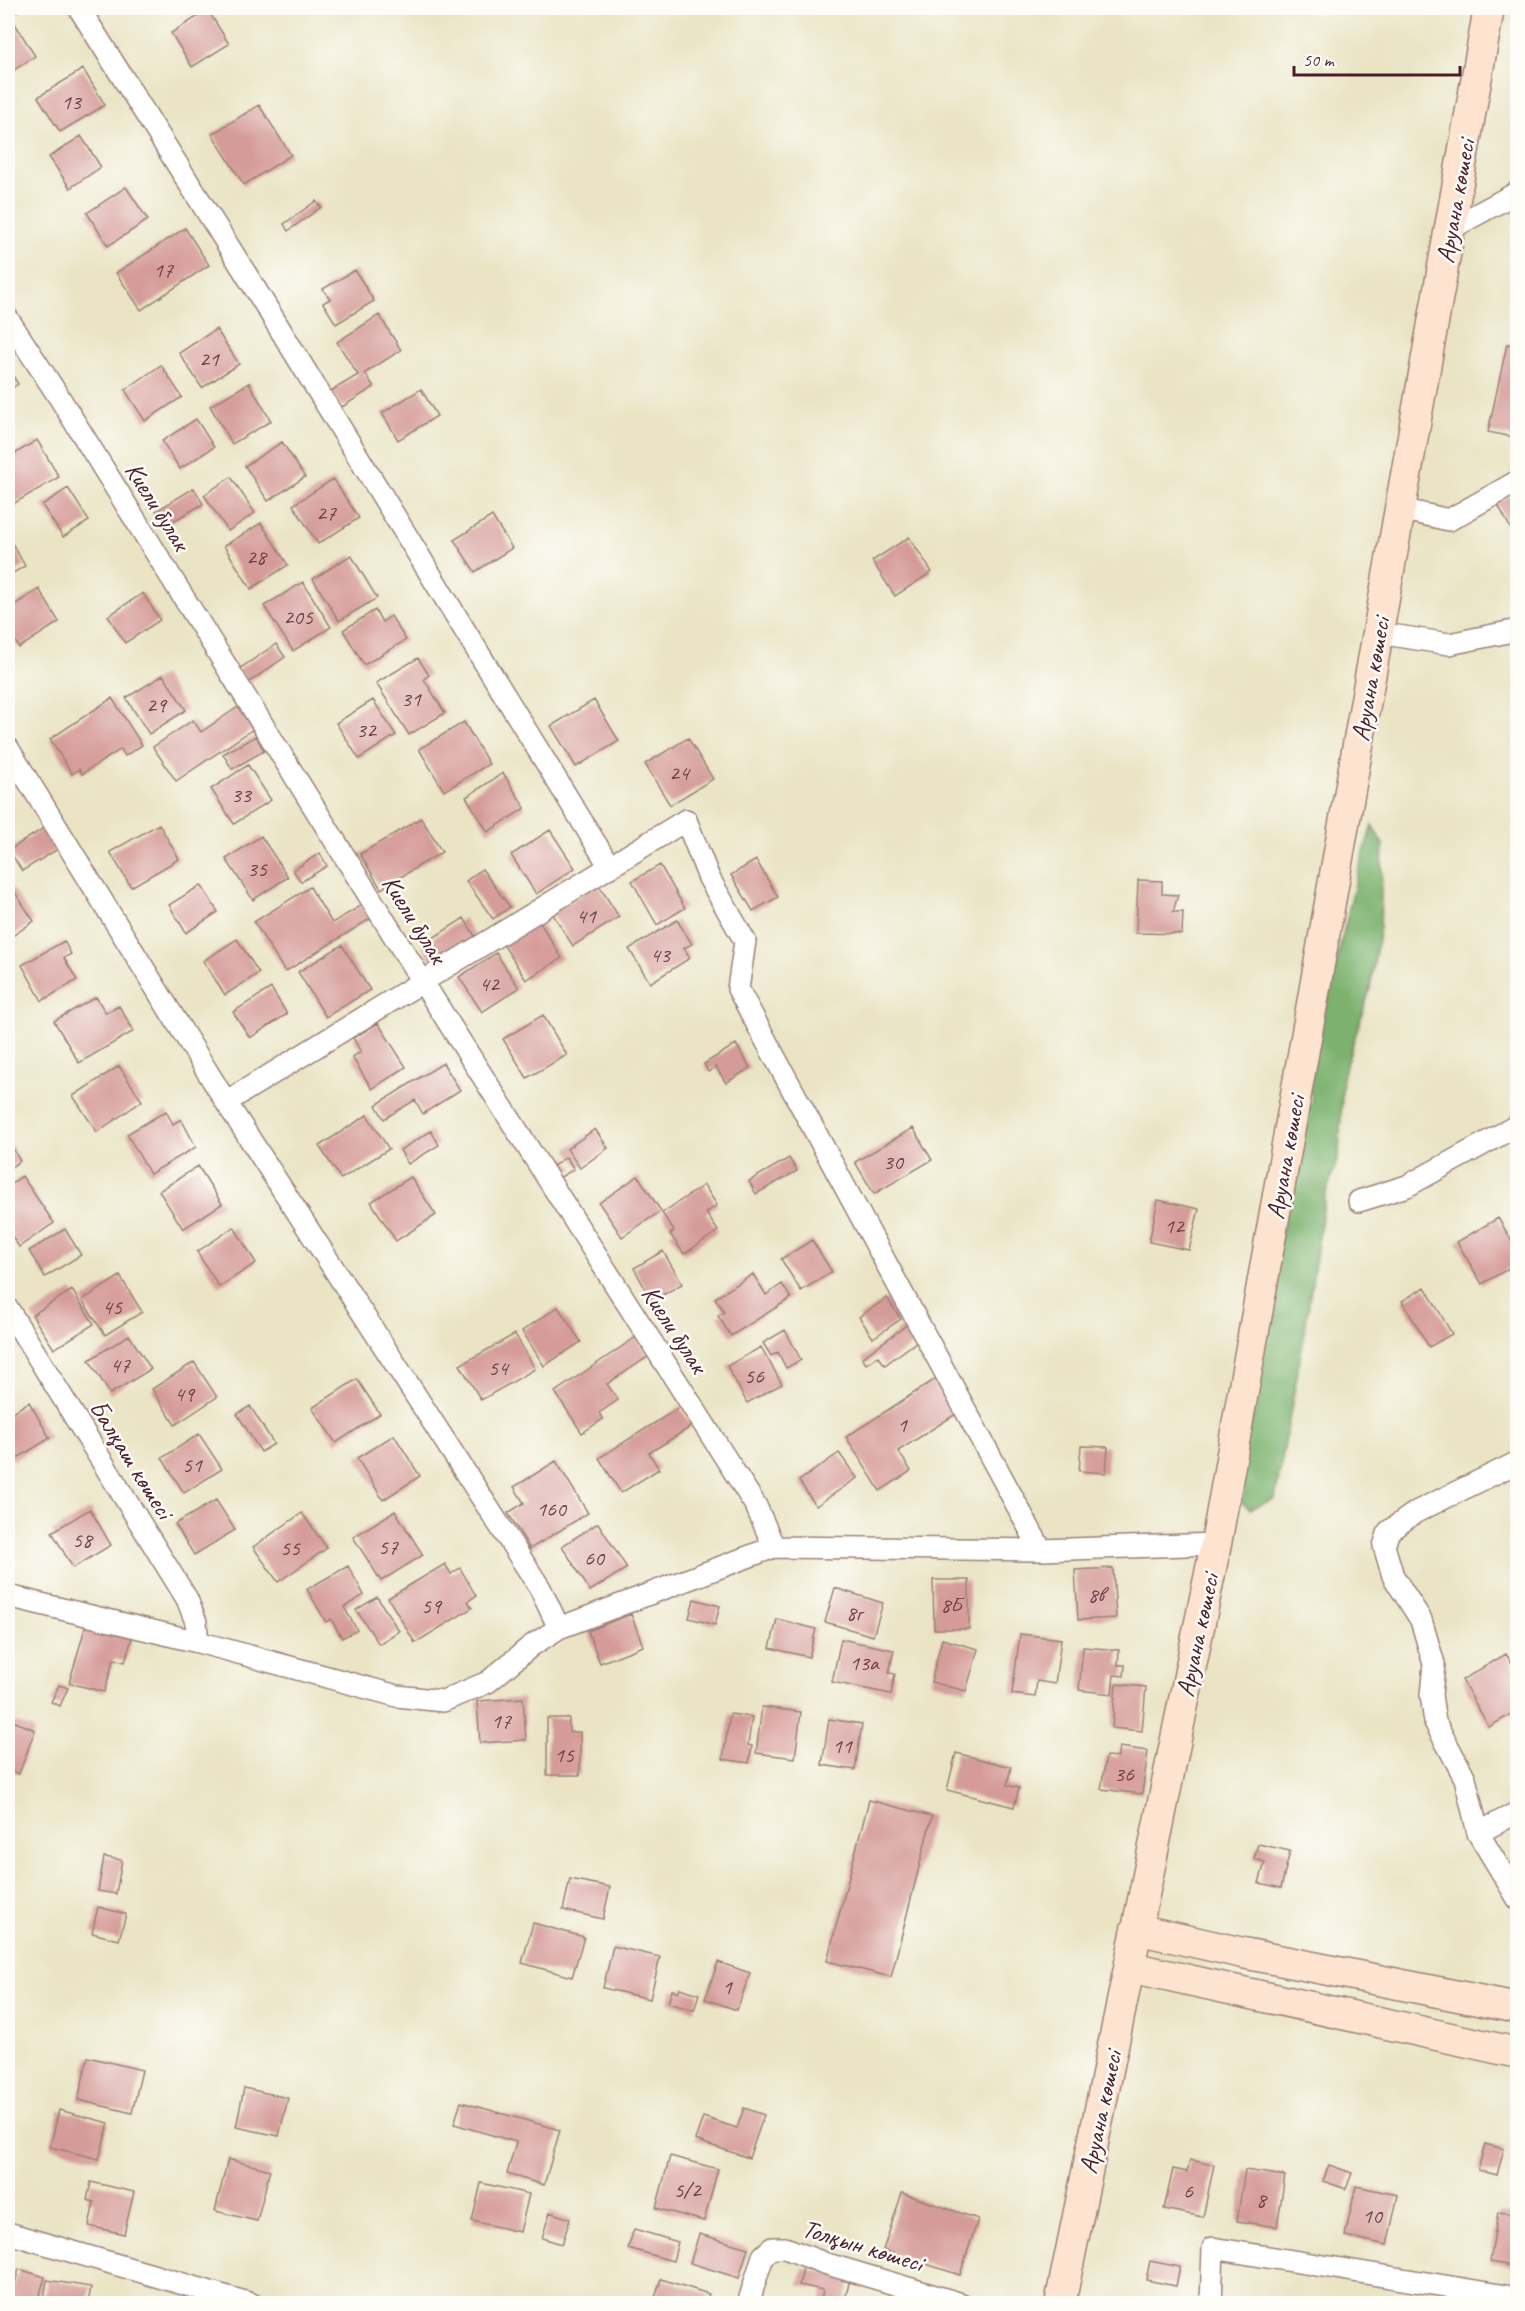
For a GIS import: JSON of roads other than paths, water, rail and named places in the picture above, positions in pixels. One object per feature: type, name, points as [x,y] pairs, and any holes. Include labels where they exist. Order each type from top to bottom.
[{"type":"street","points":[[79,8],[251,282],[610,867]]},
{"type":"street","name":"Аруана көшесі","points":[[1060,2304],[1216,1544],[1489,8]]},
{"type":"street","points":[[1450,229],[1518,192]]},
{"type":"street","name":"Киели булак","points":[[8,319],[422,981],[756,1506],[774,1547]]},
{"type":"street","points":[[1400,509],[1449,520],[1518,481]]},
{"type":"street","points":[[1378,633],[1449,644],[1518,630]]},
{"type":"street","points":[[8,748],[226,1102],[540,1588],[559,1628]]},
{"type":"street","points":[[226,1102],[686,820],[709,878],[745,941],[738,988],[1041,1550]]},
{"type":"street","points":[[1359,1201],[1407,1186],[1518,1125]]},
{"type":"street","name":"Балқаш көшесі","points":[[8,1309],[187,1599],[196,1622],[198,1642]]},
{"type":"street","points":[[1518,1462],[1416,1512],[1389,1531],[1384,1546],[1393,1576],[1421,1620],[1434,1664],[1431,1695],[1435,1722],[1465,1778],[1478,1833],[1518,1899]]},
{"type":"street","points":[[8,1596],[198,1642],[397,1696],[443,1701],[488,1682],[531,1646],[559,1628],[774,1547],[1041,1550],[1216,1544]]},
{"type":"street","points":[[1478,1833],[1518,1812]]},
{"type":"street","points":[[1136,1929],[1243,1953],[1518,2008]]},
{"type":"street","points":[[1130,1966],[1518,2053]]},
{"type":"street","points":[[8,2233],[252,2304]]},
{"type":"street","name":"Толқын көшесі","points":[[748,2304],[763,2256],[772,2248],[785,2248],[962,2304]]},
{"type":"street","points":[[1210,2304],[1213,2248],[1518,2298]]}]
